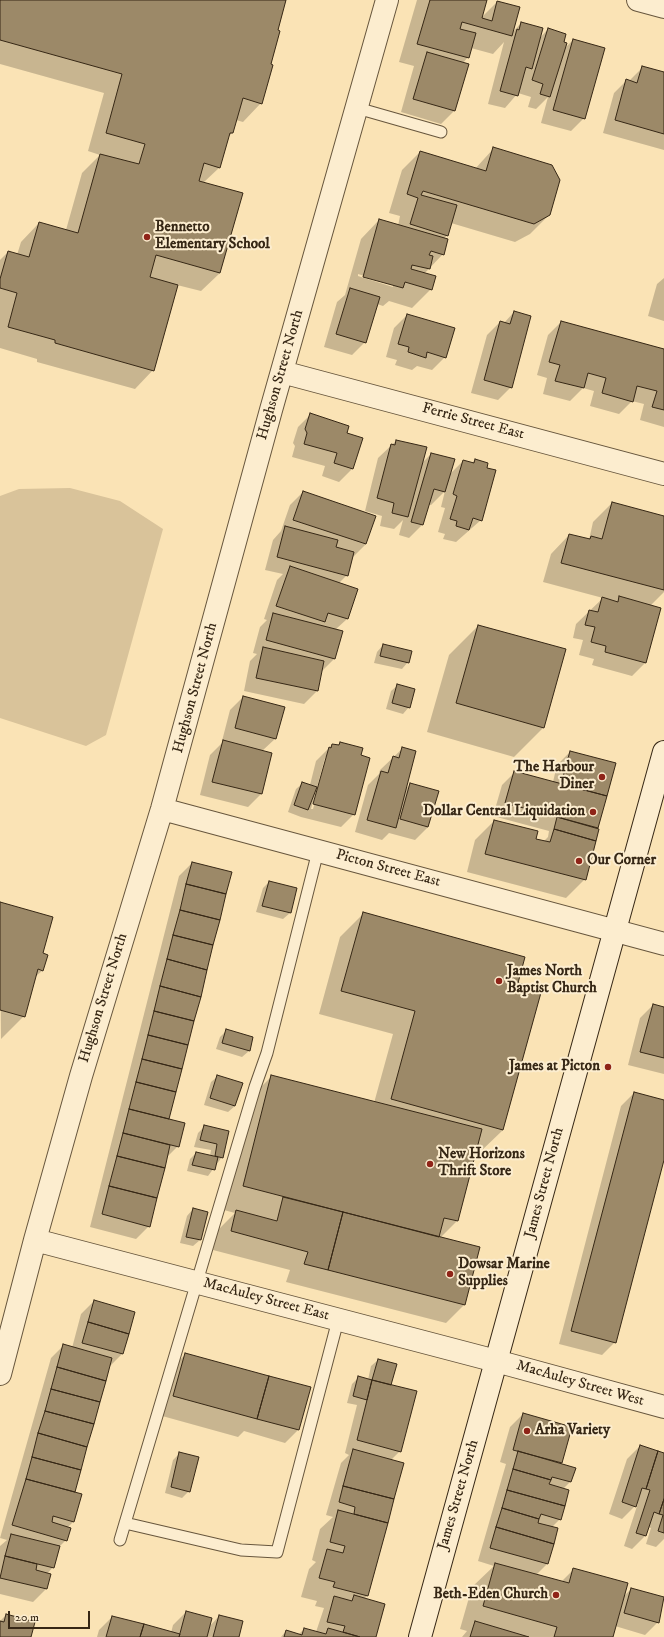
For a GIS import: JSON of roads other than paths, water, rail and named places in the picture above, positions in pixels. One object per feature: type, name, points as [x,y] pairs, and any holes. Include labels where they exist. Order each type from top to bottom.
[{"type":"street","name":"Hughson Street North","points":[[0,1374],[35,1240],[81,1076],[162,809],[282,372],[387,0]]},
{"type":"street","points":[[638,0],[663,4]]},
{"type":"street","name":"Ferrie Street East","points":[[282,372],[664,474]]},
{"type":"street","name":"James Street North","points":[[420,1637],[664,752]]},
{"type":"street","name":"Picton Street East","points":[[162,809],[664,944]]},
{"type":"street","name":"MacAuley Street East","points":[[35,1240],[496,1361]]},
{"type":"street","name":"MacAuley Street West","points":[[496,1361],[664,1408]]},
{"type":"lane","points":[[357,108],[441,132]]},
{"type":"lane","points":[[120,1540],[254,1087],[267,1053],[318,850]]},
{"type":"lane","points":[[125,1523],[241,1550],[277,1552],[338,1320]]},
{"type":"place","name":"Bennetto Elementary School","points":[[147,237]]},
{"type":"place","name":"The Harbour Diner","points":[[602,777]]},
{"type":"place","name":"Dollar Central Liquidation","points":[[593,812]]},
{"type":"place","name":"Our Corner","points":[[579,861]]},
{"type":"place","name":"James North Baptist Church","points":[[499,981]]},
{"type":"place","name":"James at Picton","points":[[608,1067]]},
{"type":"place","name":"New Horizons Thrift Store","points":[[430,1164]]},
{"type":"place","name":"Dowsar Marine Supplies","points":[[450,1274]]},
{"type":"place","name":"Arha Variety","points":[[527,1431]]},
{"type":"place","name":"Beth-Eden Church","points":[[556,1595]]}]
